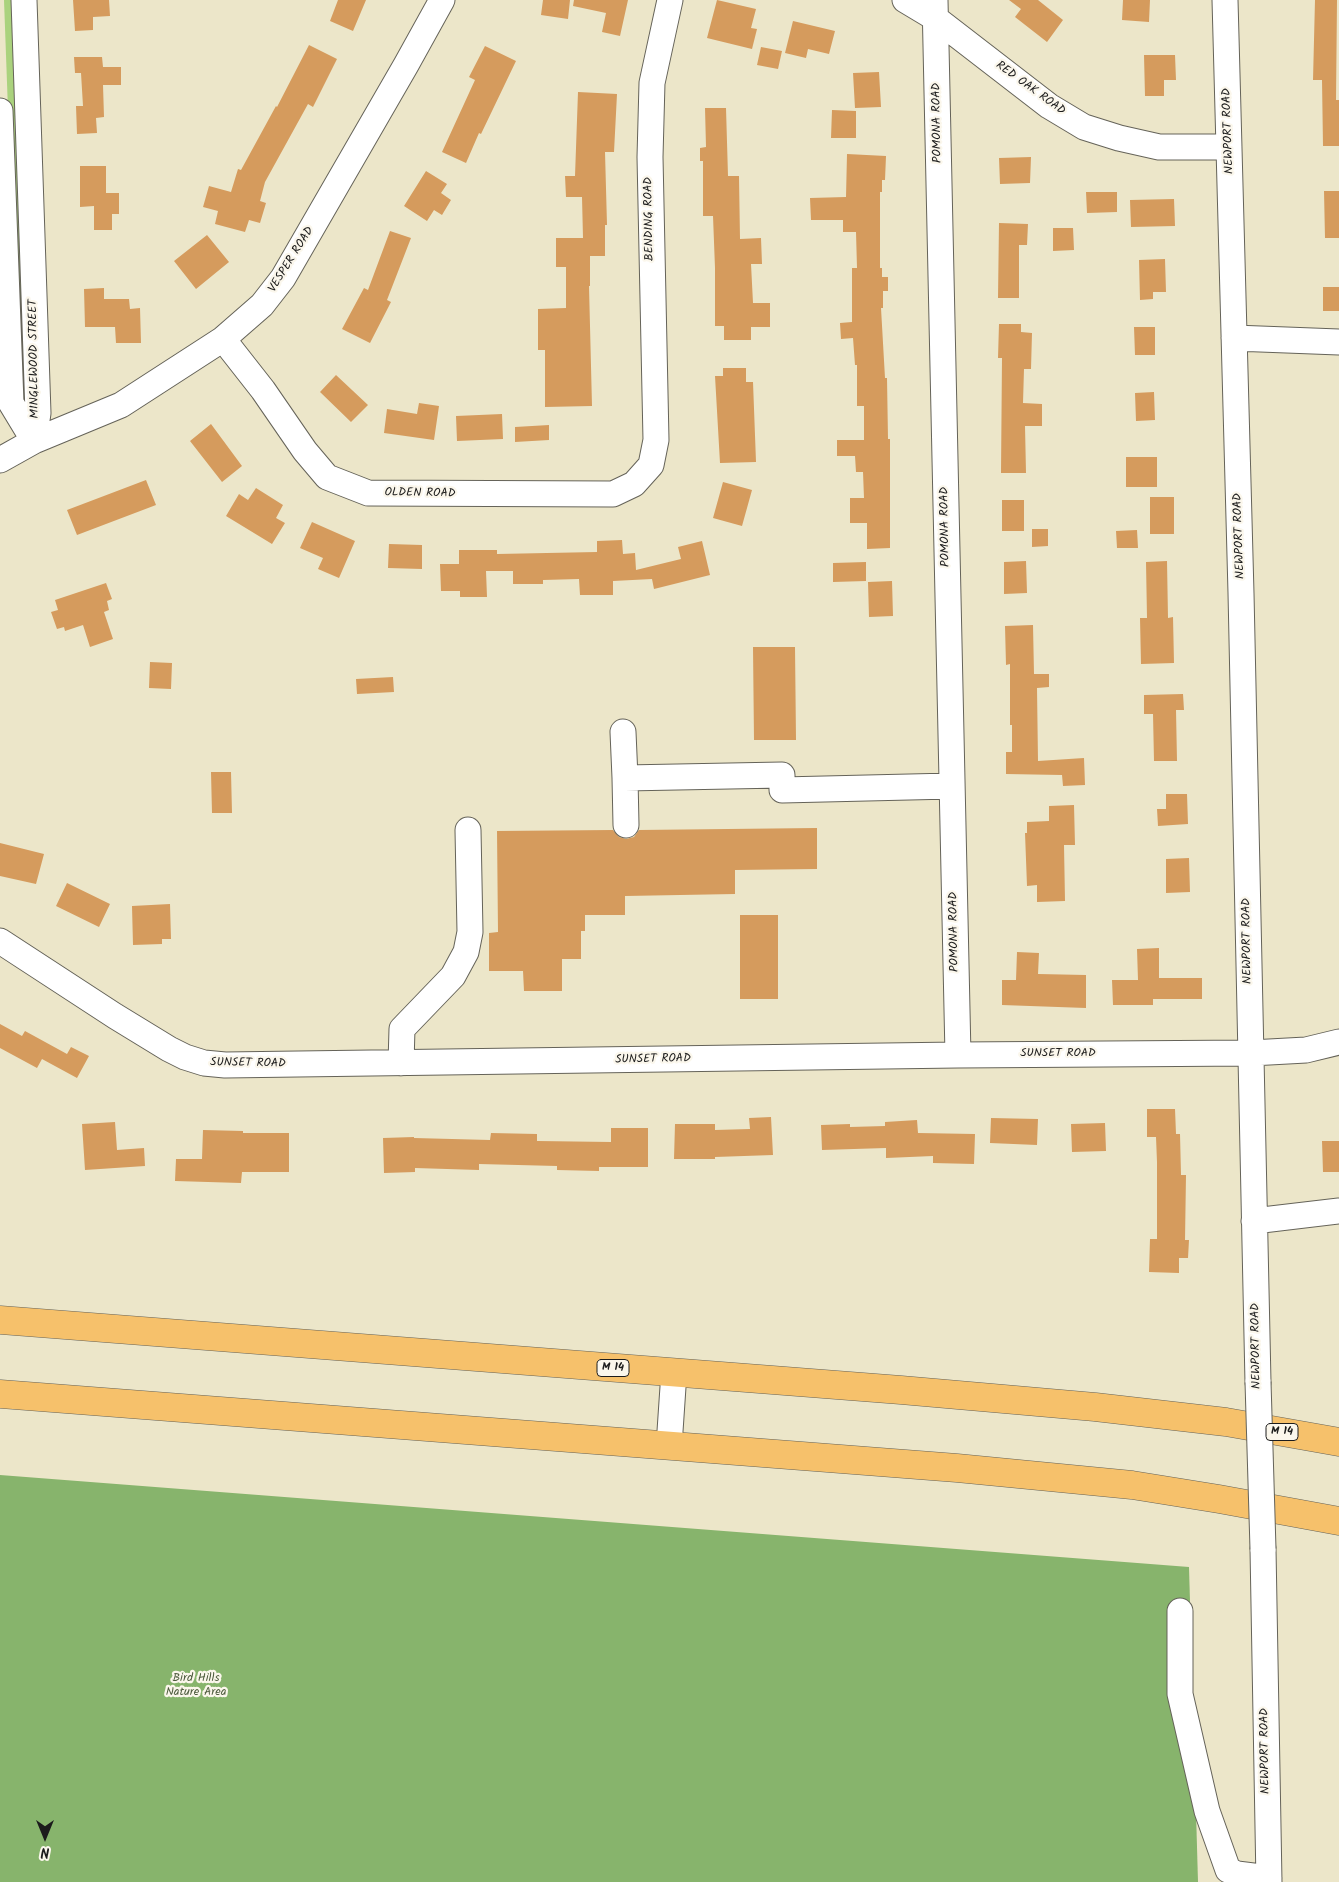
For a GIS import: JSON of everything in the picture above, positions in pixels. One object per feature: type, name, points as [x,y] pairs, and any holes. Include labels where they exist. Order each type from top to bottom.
[{"type":"highway","name":"M 14","points":[[0,1320],[674,1372],[1095,1407],[1226,1422],[1339,1442]]},
{"type":"highway","points":[[0,1394],[957,1468],[1132,1485],[1219,1498],[1339,1521]]},
{"type":"street","name":"MINGLEWOOD STREET","points":[[24,0],[38,413],[34,441]]},
{"type":"street","name":"VESPER ROAD","points":[[0,460],[34,441],[121,405],[223,339],[262,306],[283,278],[442,0]]},
{"type":"street","name":"BENDING ROAD","points":[[656,440],[650,184],[652,83],[670,0]]},
{"type":"street","name":"RED OAK ROAD","points":[[905,0],[935,9],[1049,106],[1084,127],[1119,138],[1160,147],[1229,147]]},
{"type":"street","name":"NEWPORT ROAD","points":[[1225,0],[1263,1549],[1269,1880]]},
{"type":"street","name":"POMONA ROAD","points":[[935,9],[958,1055]]},
{"type":"street","name":"MINGLEWOOD STREET","points":[[0,111],[11,403],[34,441]]},
{"type":"street","points":[[1234,338],[1339,342]]},
{"type":"street","name":"OLDEN ROAD","points":[[223,339],[263,390],[305,451],[328,477],[368,493],[613,494],[634,484],[651,465],[656,440]]},
{"type":"street","points":[[624,732],[626,825]]},
{"type":"street","points":[[625,778],[782,775],[782,790],[952,786]]},
{"type":"street","points":[[401,1063],[402,1029],[453,976],[466,952],[470,932],[468,830]]},
{"type":"street","name":"SUNSET ROAD","points":[[0,941],[115,1016],[185,1057],[204,1063],[225,1065],[1251,1053],[1306,1050],[1339,1042]]},
{"type":"street","points":[[1254,1221],[1339,1211]]},
{"type":"street","points":[[669,1446],[674,1372]]},
{"type":"street","points":[[1180,1610],[1180,1694],[1207,1811],[1228,1870],[1237,1874],[1269,1880]]},
{"type":"green space","points":[[4,0],[15,0],[29,412],[19,413]]},
{"type":"green space","name":"Bird Hills Nature Area","points":[[0,1475],[1189,1567],[1198,1882],[0,1882]]},
{"type":"building","points":[[73,0],[109,0],[110,16],[93,17],[93,30],[75,31]]},
{"type":"building","points":[[338,0],[366,0],[353,31],[330,21]]},
{"type":"building","points":[[543,0],[570,0],[568,19],[541,15]]},
{"type":"building","points":[[574,0],[628,0],[620,36],[602,32],[606,13],[573,6]]},
{"type":"building","points":[[717,0],[756,9],[751,28],[757,29],[752,49],[707,38]]},
{"type":"building","points":[[1009,0],[1038,0],[1063,20],[1047,42],[1015,17],[1021,9]]},
{"type":"building","points":[[1123,0],[1150,0],[1149,22],[1122,20]]},
{"type":"building","points":[[1315,0],[1337,0],[1336,100],[1339,100],[1339,146],[1323,146],[1322,80],[1313,80]]},
{"type":"building","points":[[793,21],[835,31],[829,54],[808,49],[806,58],[785,53]]},
{"type":"building","points":[[309,45],[337,59],[313,107],[308,104],[265,182],[260,201],[266,203],[260,223],[249,220],[245,232],[215,224],[218,211],[203,207],[209,186],[231,192],[238,169],[241,170],[277,107]]},
{"type":"building","points":[[485,46],[516,61],[481,134],[479,133],[466,163],[442,152],[475,80],[469,77]]},
{"type":"building","points":[[761,47],[782,51],[778,69],[757,65]]},
{"type":"building","points":[[1144,55],[1175,55],[1176,80],[1164,80],[1164,96],[1145,96]]},
{"type":"building","points":[[74,57],[102,57],[103,67],[121,67],[121,85],[103,85],[104,117],[96,118],[97,133],[77,134],[76,106],[83,106],[81,73],[75,73]]},
{"type":"building","points":[[879,72],[881,107],[855,108],[853,73]]},
{"type":"building","points":[[578,92],[617,94],[614,152],[605,152],[607,225],[605,225],[605,256],[590,256],[592,406],[545,407],[545,350],[538,350],[538,309],[566,308],[566,267],[556,267],[556,238],[583,238],[582,197],[566,197],[565,176],[575,176]]},
{"type":"building","points":[[705,108],[726,108],[728,176],[739,176],[740,239],[761,238],[762,264],[751,264],[753,303],[770,303],[770,327],[751,327],[751,340],[724,340],[724,326],[715,326],[713,216],[703,216],[703,161],[700,161],[700,148],[706,147]]},
{"type":"building","points":[[832,110],[856,111],[856,138],[831,138]]},
{"type":"building","points":[[847,154],[886,156],[885,180],[882,180],[882,192],[880,192],[880,268],[882,268],[882,277],[888,277],[888,291],[883,291],[883,308],[881,308],[885,378],[887,378],[888,439],[890,439],[890,548],[867,549],[867,523],[850,523],[850,498],[864,498],[863,472],[856,472],[855,456],[837,456],[837,440],[864,440],[864,406],[857,406],[857,365],[855,365],[853,338],[841,339],[840,323],[852,322],[852,268],[857,268],[856,232],[843,232],[843,220],[811,220],[810,198],[846,197]]},
{"type":"building","points":[[1031,157],[1030,183],[1000,184],[999,158]]},
{"type":"building","points":[[80,166],[106,166],[106,193],[119,193],[119,214],[112,214],[112,230],[94,230],[94,206],[80,207]]},
{"type":"building","points":[[426,171],[447,184],[441,193],[451,200],[442,215],[434,210],[427,221],[404,206]]},
{"type":"building","points":[[1324,191],[1339,191],[1339,238],[1325,238]]},
{"type":"building","points":[[1086,192],[1117,192],[1117,212],[1087,213]]},
{"type":"building","points":[[1174,199],[1175,226],[1131,227],[1130,200]]},
{"type":"building","points":[[999,223],[1028,224],[1027,245],[1019,245],[1019,298],[998,298]]},
{"type":"building","points":[[1053,228],[1073,228],[1074,250],[1053,251]]},
{"type":"building","points":[[390,231],[411,238],[387,300],[391,302],[370,343],[342,329],[364,288],[368,290]]},
{"type":"building","points":[[207,235],[229,262],[196,289],[174,261]]},
{"type":"building","points":[[1165,259],[1166,292],[1153,292],[1153,299],[1140,300],[1139,260]]},
{"type":"building","points":[[1323,287],[1339,287],[1339,311],[1323,311]]},
{"type":"building","points":[[104,288],[104,299],[129,299],[130,309],[140,308],[141,343],[116,343],[115,327],[85,327],[84,289]]},
{"type":"building","points":[[999,324],[1021,324],[1021,332],[1032,333],[1031,369],[1024,369],[1023,403],[1042,404],[1042,426],[1025,426],[1026,473],[1001,473],[1002,358],[998,358]]},
{"type":"building","points":[[1134,327],[1155,327],[1155,355],[1135,355]]},
{"type":"building","points":[[723,368],[746,368],[746,382],[753,382],[756,462],[720,463],[715,376],[723,376]]},
{"type":"building","points":[[336,375],[368,405],[351,422],[320,392]]},
{"type":"building","points":[[1154,392],[1155,420],[1136,421],[1135,393]]},
{"type":"building","points":[[419,403],[439,406],[434,440],[384,433],[387,409],[417,414]]},
{"type":"building","points":[[502,414],[503,439],[457,441],[456,416]]},
{"type":"building","points":[[211,424],[242,466],[222,482],[190,441]]},
{"type":"building","points":[[549,425],[549,440],[515,442],[515,427]]},
{"type":"building","points":[[1126,457],[1157,457],[1157,487],[1126,487]]},
{"type":"building","points":[[146,480],[156,505],[77,535],[67,510]]},
{"type":"building","points":[[723,482],[752,490],[742,526],[713,518]]},
{"type":"building","points":[[256,488],[283,505],[276,518],[285,523],[272,544],[226,516],[239,494],[248,500]]},
{"type":"building","points":[[1150,497],[1174,497],[1174,534],[1150,534]]},
{"type":"building","points":[[1002,500],[1024,500],[1024,531],[1002,531]]},
{"type":"building","points":[[312,522],[355,541],[339,578],[318,569],[323,558],[300,548]]},
{"type":"building","points":[[1032,529],[1048,529],[1048,546],[1032,547]]},
{"type":"building","points":[[1137,530],[1138,548],[1117,548],[1116,531]]},
{"type":"building","points":[[622,540],[623,554],[635,553],[636,570],[681,559],[678,547],[702,541],[710,575],[654,589],[652,579],[613,581],[613,595],[580,595],[579,579],[543,580],[543,584],[513,584],[513,571],[486,571],[487,597],[460,597],[460,591],[441,591],[440,564],[459,564],[459,550],[497,550],[497,554],[597,552],[597,541]]},
{"type":"building","points":[[389,544],[422,545],[422,569],[388,568]]},
{"type":"building","points":[[1026,561],[1027,593],[1004,594],[1004,562]]},
{"type":"building","points":[[1167,561],[1168,618],[1173,617],[1174,663],[1141,664],[1140,618],[1147,618],[1146,562]]},
{"type":"building","points":[[866,562],[866,581],[833,582],[833,563]]},
{"type":"building","points":[[892,581],[893,616],[869,617],[868,582]]},
{"type":"building","points":[[106,583],[112,599],[107,601],[109,610],[104,612],[113,639],[90,647],[83,625],[65,631],[64,627],[57,629],[51,612],[58,610],[55,600]]},
{"type":"building","points":[[1033,625],[1034,674],[1049,674],[1049,687],[1037,688],[1038,761],[1084,758],[1085,785],[1063,786],[1062,775],[1006,774],[1006,752],[1012,752],[1012,725],[1010,725],[1010,664],[1006,665],[1005,626]]},
{"type":"building","points":[[753,647],[795,647],[796,740],[754,740]]},
{"type":"building","points":[[150,662],[172,663],[171,689],[149,688]]},
{"type":"building","points":[[393,677],[394,692],[357,694],[356,679]]},
{"type":"building","points":[[1183,694],[1184,710],[1176,710],[1177,761],[1154,761],[1153,714],[1144,714],[1144,695]]},
{"type":"building","points":[[211,772],[231,772],[232,813],[212,813]]},
{"type":"building","points":[[1166,794],[1187,794],[1188,824],[1158,826],[1157,809],[1166,809]]},
{"type":"building","points":[[1074,805],[1075,845],[1064,845],[1065,901],[1037,902],[1037,885],[1027,886],[1025,833],[1027,833],[1027,822],[1049,821],[1049,806]]},
{"type":"building","points":[[817,828],[817,869],[735,870],[735,894],[625,896],[625,915],[585,915],[585,931],[581,931],[581,959],[562,959],[562,991],[524,991],[523,971],[489,971],[489,933],[498,932],[497,831],[613,830],[619,837],[626,839],[634,837],[639,830]]},
{"type":"building","points":[[0,843],[44,854],[36,884],[0,876]]},
{"type":"building","points":[[1189,858],[1190,892],[1166,893],[1166,859]]},
{"type":"building","points":[[67,883],[110,904],[99,927],[56,906]]},
{"type":"building","points":[[170,904],[171,939],[162,939],[162,944],[133,945],[132,906]]},
{"type":"building","points":[[740,915],[778,915],[778,999],[740,999]]},
{"type":"building","points":[[1159,948],[1159,978],[1202,978],[1202,999],[1153,999],[1153,1005],[1113,1005],[1112,980],[1138,980],[1137,949]]},
{"type":"building","points":[[1017,952],[1039,953],[1038,974],[1086,975],[1086,1008],[1002,1005],[1002,980],[1016,980]]},
{"type":"building","points":[[0,1024],[22,1036],[25,1031],[67,1054],[71,1047],[89,1056],[77,1078],[42,1059],[37,1068],[0,1048]]},
{"type":"building","points":[[1147,1109],[1175,1109],[1176,1134],[1180,1134],[1181,1175],[1186,1175],[1185,1240],[1189,1240],[1188,1258],[1179,1258],[1179,1273],[1149,1272],[1150,1239],[1157,1239],[1157,1162],[1156,1137],[1147,1137]]},
{"type":"building","points":[[771,1117],[773,1155],[715,1157],[715,1159],[674,1159],[675,1124],[715,1124],[715,1130],[750,1129],[749,1118]]},
{"type":"building","points":[[991,1118],[1038,1119],[1037,1145],[990,1143]]},
{"type":"building","points":[[917,1120],[918,1133],[975,1134],[974,1164],[933,1163],[933,1156],[886,1158],[886,1148],[822,1150],[821,1125],[850,1124],[850,1127],[885,1126],[885,1122]]},
{"type":"building","points":[[115,1122],[117,1150],[144,1148],[145,1166],[85,1170],[82,1124]]},
{"type":"building","points":[[1105,1123],[1106,1151],[1072,1152],[1071,1124]]},
{"type":"building","points":[[611,1128],[648,1128],[648,1167],[599,1167],[599,1171],[557,1170],[557,1166],[479,1164],[479,1170],[415,1168],[415,1172],[384,1173],[383,1138],[414,1137],[490,1140],[491,1133],[537,1134],[537,1141],[611,1142]]},
{"type":"building","points":[[203,1130],[243,1131],[243,1133],[289,1133],[289,1172],[242,1172],[241,1183],[175,1181],[176,1159],[202,1159]]},
{"type":"building","points":[[1322,1141],[1339,1141],[1339,1172],[1323,1172]]}]
